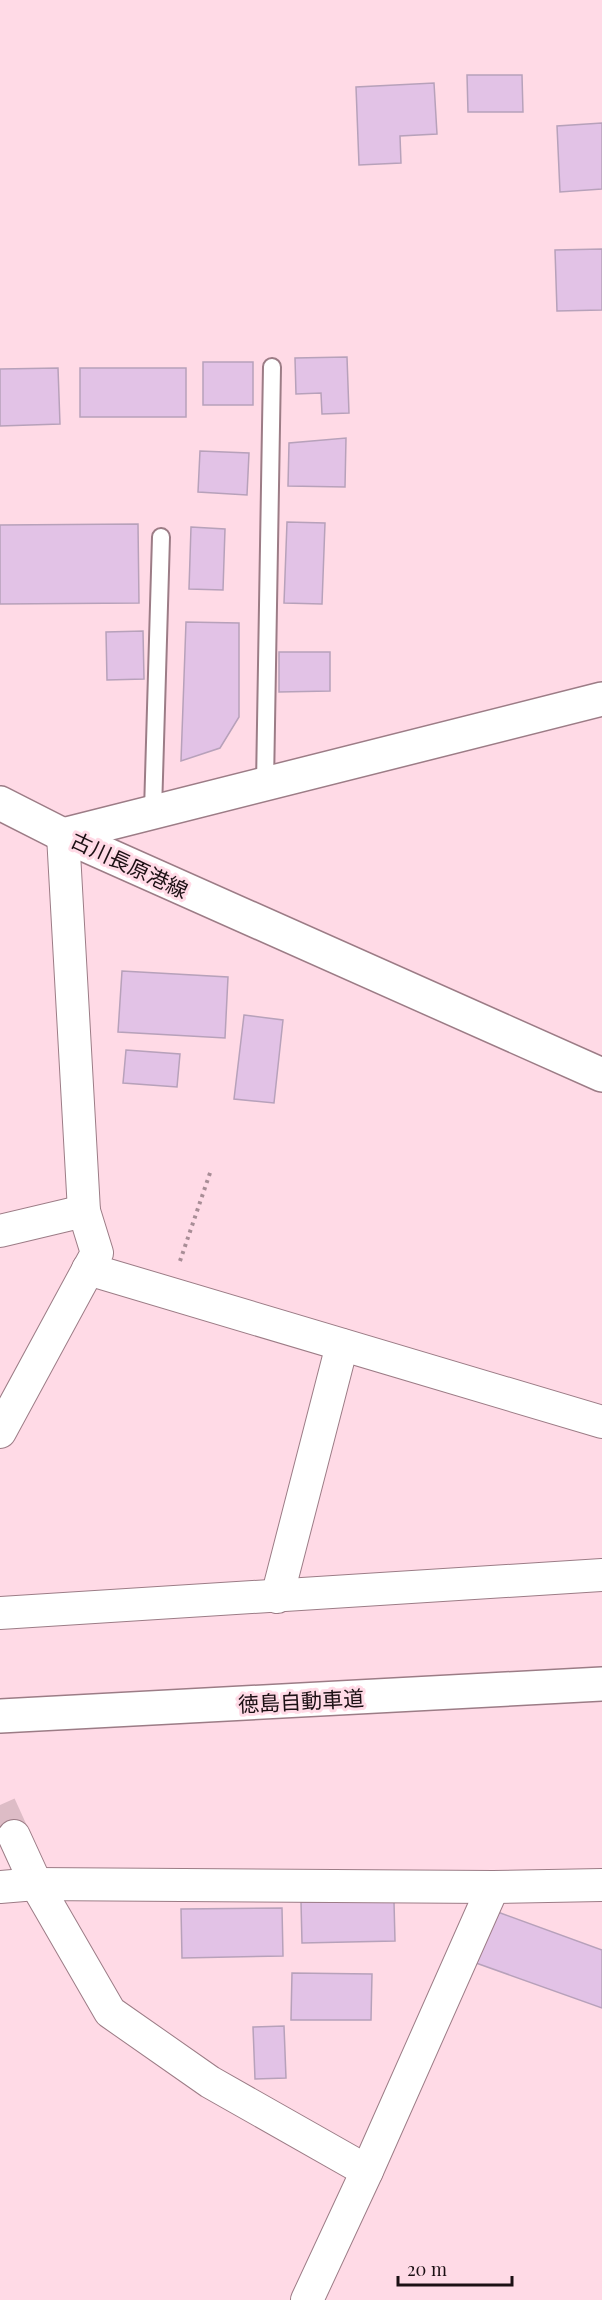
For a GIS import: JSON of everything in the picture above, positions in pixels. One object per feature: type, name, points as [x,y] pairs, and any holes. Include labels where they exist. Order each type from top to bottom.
[{"type":"main road","name":"古川長原港線","points":[[63,835],[602,699]]},
{"type":"main road","points":[[0,803],[63,835]]},
{"type":"main road","name":"古川長原港線","points":[[63,835],[602,1075]]},
{"type":"main road","name":"徳島自動車道","points":[[0,1716],[602,1684]]},
{"type":"street","points":[[0,1432],[97,1253],[84,1211],[63,835]]},
{"type":"street","points":[[0,1231],[84,1211]]},
{"type":"street","points":[[88,1269],[602,1422]]},
{"type":"street","points":[[277,1597],[342,1345]]},
{"type":"street","points":[[0,1613],[602,1575]]},
{"type":"street","points":[[14,1836],[36,1884],[110,2012],[210,2082],[367,2171]]},
{"type":"street","points":[[0,1887],[36,1884],[493,1887],[602,1885]]},
{"type":"street","points":[[307,2300],[493,1887]]},
{"type":"lane","points":[[264,784],[272,367]]},
{"type":"lane","points":[[153,812],[162,537]]},
{"type":"path","points":[[169,1293],[211,1170]]},
{"type":"building","points":[[467,75],[522,75],[523,112],[468,112]]},
{"type":"building","points":[[434,83],[437,134],[400,136],[401,163],[359,165],[356,87]]},
{"type":"building","points":[[602,123],[602,189],[560,192],[557,126]]},
{"type":"building","points":[[602,249],[602,310],[557,311],[555,250]]},
{"type":"building","points":[[347,357],[349,413],[322,414],[321,393],[296,394],[295,358]]},
{"type":"building","points":[[203,362],[253,362],[253,405],[203,405]]},
{"type":"building","points":[[58,368],[60,424],[0,426],[0,369]]},
{"type":"building","points":[[80,368],[186,368],[186,417],[80,417]]},
{"type":"building","points":[[346,438],[345,487],[288,486],[289,443]]},
{"type":"building","points":[[200,451],[249,453],[247,495],[198,492]]},
{"type":"building","points":[[287,522],[325,523],[322,604],[284,603]]},
{"type":"building","points":[[138,524],[139,603],[0,604],[0,525]]},
{"type":"building","points":[[191,527],[225,529],[223,590],[189,589]]},
{"type":"building","points":[[186,622],[239,623],[239,717],[220,748],[181,761]]},
{"type":"building","points":[[143,631],[144,679],[107,680],[106,632]]},
{"type":"building","points":[[279,652],[330,652],[330,691],[279,692]]},
{"type":"building","points":[[122,971],[228,977],[225,1038],[118,1032]]},
{"type":"building","points":[[244,1015],[283,1020],[274,1103],[234,1099]]},
{"type":"building","points":[[126,1050],[180,1054],[177,1087],[123,1083]]},
{"type":"building","points":[[301,1902],[394,1902],[395,1941],[302,1943]]},
{"type":"building","points":[[282,1908],[283,1956],[182,1958],[181,1909]]},
{"type":"building","points":[[495,1911],[602,1950],[602,2008],[476,1963]]},
{"type":"building","points":[[292,1973],[372,1974],[371,2020],[291,2020]]},
{"type":"building","points":[[284,2026],[286,2078],[255,2079],[253,2027]]},
{"type":"tunnel","points":[[0,1805],[14,1836]]}]
